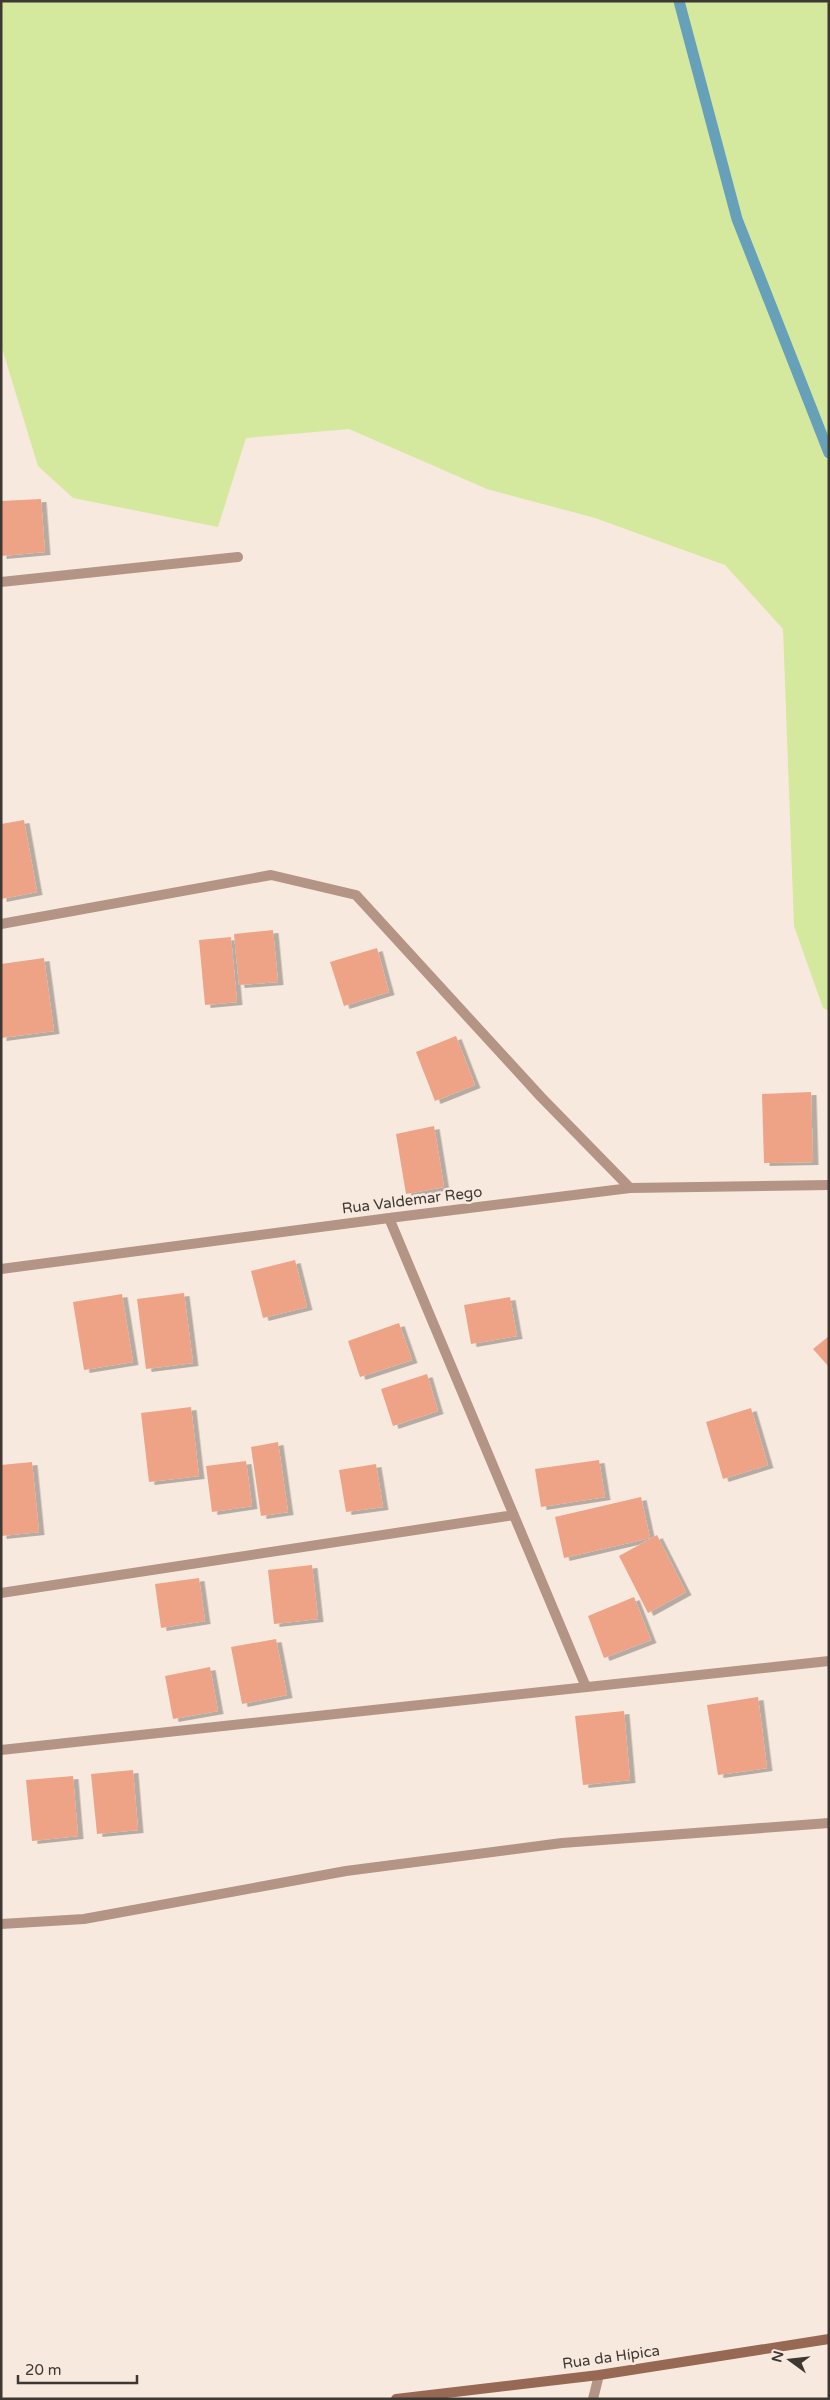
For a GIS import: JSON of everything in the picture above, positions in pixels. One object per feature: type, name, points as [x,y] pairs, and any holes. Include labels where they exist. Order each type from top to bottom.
[{"type":"street","points":[[1,582],[238,557]]},
{"type":"street","points":[[1,924],[271,875],[356,894],[541,1097],[630,1188]]},
{"type":"street","name":"Rua Valdemar Rego","points":[[1,1269],[630,1188],[829,1185]]},
{"type":"street","points":[[389,1218],[586,1687]]},
{"type":"street","points":[[1,1593],[514,1515]]},
{"type":"street","points":[[1,1750],[829,1661]]},
{"type":"street","points":[[1,1924],[84,1918],[346,1871],[562,1843],[829,1823]]},
{"type":"street","name":"Rua da Hípica","points":[[396,2399],[599,2375],[829,2339]]},
{"type":"street","points":[[593,2399],[599,2375]]},
{"type":"green space","points":[[1,1],[829,1],[829,1011],[823,1008],[794,926],[783,629],[725,565],[595,518],[487,489],[349,429],[246,438],[218,527],[73,498],[38,466],[1,345]]},
{"type":"building","points":[[41,499],[45,552],[1,556],[1,501]]},
{"type":"building","points":[[24,820],[37,892],[1,899],[1,824]]},
{"type":"building","points":[[273,930],[278,982],[239,985],[234,934]]},
{"type":"building","points":[[231,937],[237,1002],[205,1005],[199,940]]},
{"type":"building","points":[[377,948],[389,992],[344,1006],[330,962]]},
{"type":"building","points":[[44,958],[54,1031],[1,1038],[1,964]]},
{"type":"building","points":[[456,1036],[475,1085],[435,1101],[416,1052]]},
{"type":"building","points":[[811,1092],[813,1162],[764,1163],[762,1094]]},
{"type":"building","points":[[434,1126],[444,1187],[406,1194],[396,1134]]},
{"type":"building","points":[[295,1260],[307,1307],[263,1318],[251,1271]]},
{"type":"building","points":[[184,1293],[193,1363],[146,1369],[137,1299]]},
{"type":"building","points":[[122,1294],[133,1362],[84,1370],[73,1302]]},
{"type":"building","points":[[510,1297],[517,1336],[471,1344],[464,1305]]},
{"type":"building","points":[[399,1323],[412,1360],[360,1377],[348,1341]]},
{"type":"building","points":[[829,1336],[829,1367],[813,1349]]},
{"type":"building","points":[[427,1374],[438,1411],[393,1426],[381,1389]]},
{"type":"building","points":[[191,1407],[199,1476],[149,1482],[141,1413]]},
{"type":"building","points":[[751,1408],[768,1465],[723,1479],[706,1422]]},
{"type":"building","points":[[278,1442],[288,1512],[261,1516],[251,1447]]},
{"type":"building","points":[[599,1460],[605,1497],[541,1507],[535,1469]]},
{"type":"building","points":[[246,1461],[252,1506],[212,1512],[206,1466]]},
{"type":"building","points":[[32,1462],[39,1532],[1,1536],[1,1465]]},
{"type":"building","points":[[376,1464],[383,1507],[346,1512],[339,1470]]},
{"type":"building","points":[[641,1497],[650,1538],[564,1558],[555,1517]]},
{"type":"building","points":[[657,1535],[686,1592],[648,1613],[619,1556]]},
{"type":"building","points":[[312,1565],[318,1619],[274,1624],[268,1570]]},
{"type":"building","points":[[199,1578],[205,1621],[161,1628],[155,1584]]},
{"type":"building","points":[[634,1597],[651,1640],[604,1658],[588,1616]]},
{"type":"building","points":[[276,1639],[287,1695],[242,1704],[231,1647]]},
{"type":"building","points":[[210,1667],[218,1711],[173,1719],[165,1676]]},
{"type":"building","points":[[758,1697],[767,1768],[718,1775],[707,1705]]},
{"type":"building","points":[[624,1711],[630,1780],[583,1785],[575,1716]]},
{"type":"building","points":[[133,1770],[138,1830],[97,1834],[91,1774]]},
{"type":"building","points":[[73,1776],[78,1836],[32,1841],[26,1780]]},
{"type":"waterway","points":[[679,1],[737,219],[829,453]]}]
